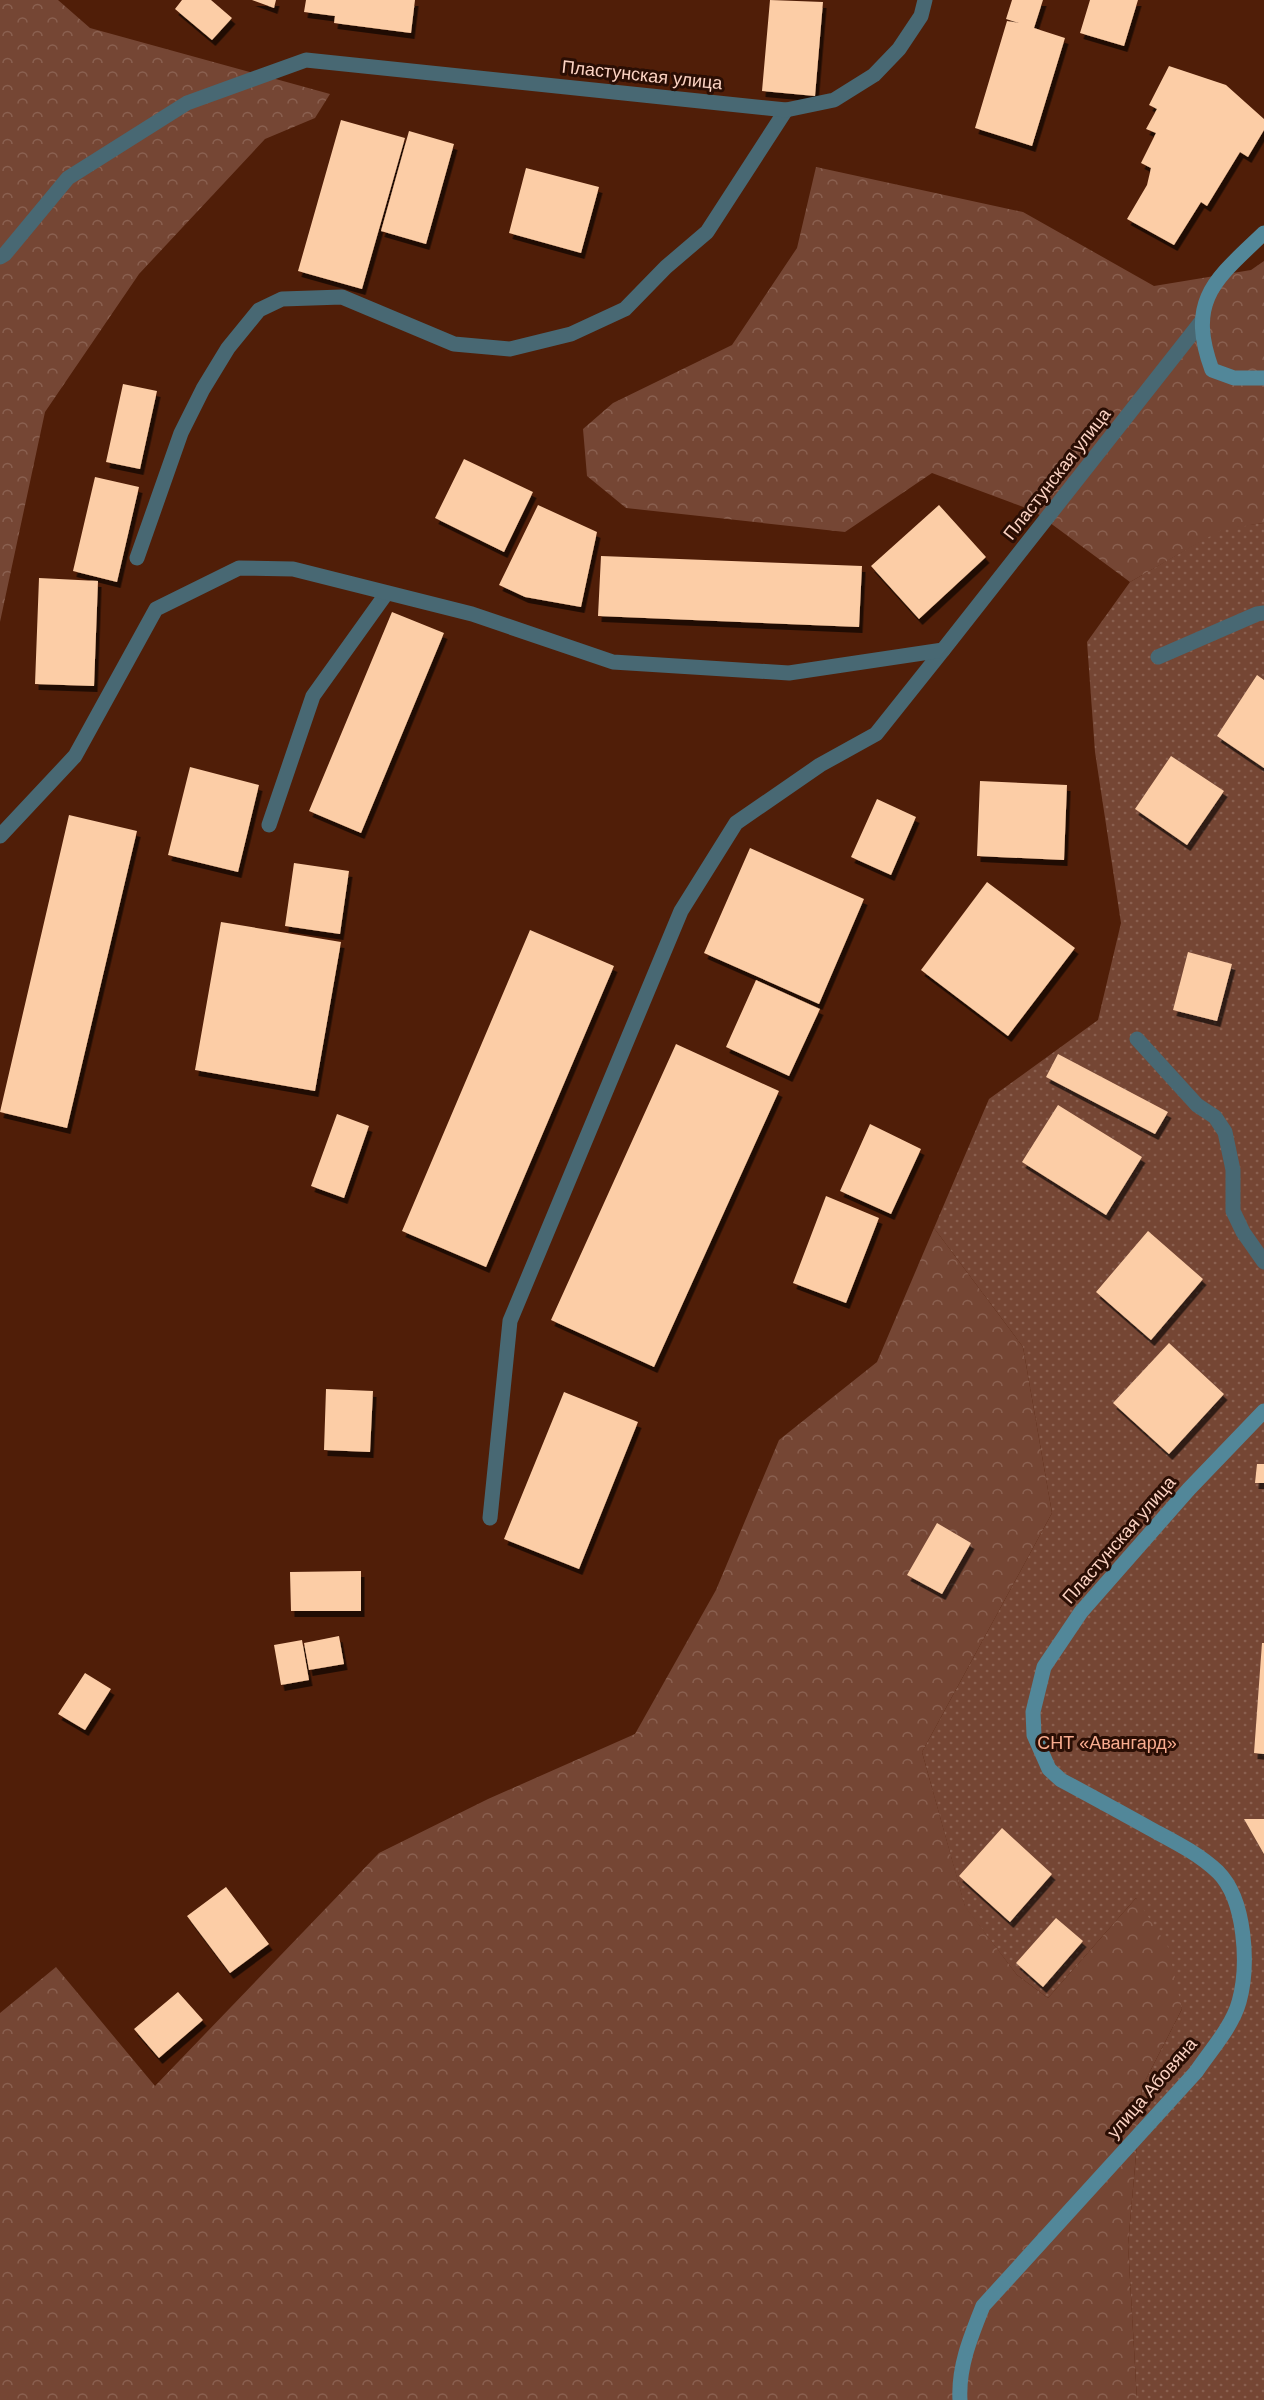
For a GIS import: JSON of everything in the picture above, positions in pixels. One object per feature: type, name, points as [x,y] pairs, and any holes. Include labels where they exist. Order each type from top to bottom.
[{"type":"street","name":"Пластунская улица","points":[[0,257],[5,254],[68,178],[187,103],[306,60],[786,110],[834,100],[874,75],[899,49],[921,16],[926,0]]},
{"type":"street","points":[[137,558],[182,433],[203,389],[228,348],[258,310],[282,299],[342,297],[454,344],[510,349],[571,334],[625,309],[666,267],[707,232],[786,110]]},
{"type":"street","name":"Пластунская улица","points":[[1264,233],[1225,270],[1207,296],[1201,322],[1203,347],[1212,370],[1234,378],[1264,378]]},
{"type":"street","name":"Пластунская улица","points":[[490,1518],[510,1321],[681,911],[736,823],[820,765],[876,734],[1201,322]]},
{"type":"street","points":[[0,836],[75,756],[156,609],[239,568],[293,568],[386,594],[472,614],[613,662],[789,673],[943,650]]},
{"type":"street","points":[[269,825],[313,696],[386,594]]},
{"type":"street","points":[[1158,657],[1264,613]]},
{"type":"street","points":[[1137,1040],[1197,1105],[1215,1117],[1225,1132],[1233,1170],[1233,1211],[1243,1232],[1264,1262]]},
{"type":"street","name":"Пластунская улица","points":[[1034,1713],[1044,1667],[1081,1612],[1189,1489],[1264,1411]]},
{"type":"street","name":"улица Абовяна","points":[[960,2400],[959,2382],[970,2338],[983,2306],[1196,2072],[1239,2004],[1244,1973],[1242,1930],[1234,1894],[1220,1874],[1197,1854],[1061,1780],[1049,1768],[1041,1754],[1034,1735],[1034,1713]]},
{"type":"green space","points":[[0,0],[58,0],[90,28],[330,94],[315,118],[265,139],[139,274],[45,412],[0,622]]},
{"type":"green space","points":[[816,167],[1023,212],[1154,286],[1251,270],[1264,261],[1264,523],[1223,529],[1130,582],[1034,511],[932,473],[845,532],[626,508],[587,476],[583,429],[613,403],[732,345],[797,248]]},
{"type":"green space","name":"СНТ «Авангард»","points":[[1264,523],[1264,2400],[1137,2400],[1128,2245],[1142,2087],[1182,2009],[1136,1898],[1048,1998],[1017,1975],[965,1907],[922,1752],[1052,1513],[1023,1347],[934,1228],[989,1099],[1098,1020],[1121,923],[1095,752],[1087,642],[1130,582],[1223,528]]},
{"type":"green space","points":[[934,1228],[1023,1347],[1052,1513],[922,1752],[965,1906],[1017,1975],[1048,1998],[1136,1898],[1168,1947],[1182,2009],[1142,2087],[1128,2245],[1137,2400],[0,2400],[0,2013],[56,1967],[155,2086],[379,1853],[488,1799],[635,1734],[716,1590],[779,1440],[877,1362]]},
{"type":"building","points":[[182,0],[211,0],[232,18],[212,40],[175,9]]},
{"type":"building","points":[[252,0],[276,0],[274,8]]},
{"type":"building","points":[[306,0],[415,0],[411,33],[334,23],[335,16],[304,12]]},
{"type":"building","points":[[770,0],[823,2],[815,96],[762,91]]},
{"type":"building","points":[[1012,0],[1043,0],[1034,28],[1065,38],[1032,146],[975,128],[1007,21],[1019,23],[1006,19]]},
{"type":"building","points":[[1090,0],[1138,0],[1124,46],[1080,33]]},
{"type":"building","points":[[1169,66],[1226,85],[1264,119],[1264,130],[1248,157],[1240,152],[1207,206],[1201,202],[1174,245],[1127,219],[1147,185],[1151,168],[1141,163],[1156,133],[1146,129],[1157,109],[1149,105]]},
{"type":"building","points":[[341,120],[405,138],[362,289],[298,271]]},
{"type":"building","points":[[409,131],[454,144],[426,244],[381,231]]},
{"type":"building","points":[[526,168],[599,187],[581,253],[509,233]]},
{"type":"building","points":[[123,384],[157,391],[140,469],[106,462]]},
{"type":"building","points":[[464,459],[533,492],[504,552],[435,518]]},
{"type":"building","points":[[95,477],[139,487],[117,582],[73,571]]},
{"type":"building","points":[[538,505],[597,532],[581,607],[525,597],[499,585]]},
{"type":"building","points":[[939,505],[986,557],[919,619],[871,566]]},
{"type":"building","points":[[601,556],[862,566],[859,627],[598,616]]},
{"type":"building","points":[[39,578],[98,581],[94,686],[35,684]]},
{"type":"building","points":[[392,612],[444,633],[361,833],[309,811]]},
{"type":"building","points":[[1257,675],[1264,680],[1264,768],[1217,736]]},
{"type":"building","points":[[1171,756],[1224,791],[1187,845],[1135,809]]},
{"type":"building","points":[[190,767],[259,785],[238,872],[168,855]]},
{"type":"building","points":[[980,781],[1067,785],[1064,860],[977,856]]},
{"type":"building","points":[[877,799],[916,817],[891,875],[851,857]]},
{"type":"building","points":[[69,815],[137,831],[67,1128],[0,1112]]},
{"type":"building","points":[[750,848],[864,899],[819,1004],[704,953]]},
{"type":"building","points":[[294,863],[349,871],[340,934],[285,926]]},
{"type":"building","points":[[987,882],[1075,948],[1008,1036],[921,970]]},
{"type":"building","points":[[221,922],[341,942],[315,1091],[195,1070]]},
{"type":"building","points":[[530,930],[614,966],[486,1267],[402,1231]]},
{"type":"building","points":[[1188,952],[1232,964],[1217,1021],[1173,1010]]},
{"type":"building","points":[[756,980],[820,1009],[789,1076],[726,1047]]},
{"type":"building","points":[[676,1044],[779,1091],[654,1367],[551,1320]]},
{"type":"building","points":[[1058,1054],[1168,1112],[1155,1134],[1046,1077]]},
{"type":"building","points":[[1058,1105],[1142,1157],[1106,1215],[1022,1162]]},
{"type":"building","points":[[337,1114],[369,1126],[344,1198],[311,1186]]},
{"type":"building","points":[[870,1124],[921,1149],[891,1214],[840,1191]]},
{"type":"building","points":[[826,1196],[879,1218],[846,1303],[793,1283]]},
{"type":"building","points":[[1148,1231],[1203,1279],[1151,1340],[1096,1292]]},
{"type":"building","points":[[1169,1343],[1224,1394],[1169,1454],[1113,1403]]},
{"type":"building","points":[[326,1389],[373,1391],[370,1452],[324,1450]]},
{"type":"building","points":[[564,1392],[638,1422],[579,1569],[504,1539]]},
{"type":"building","points":[[1257,1464],[1264,1464],[1264,1483],[1255,1483]]},
{"type":"building","points":[[937,1523],[971,1543],[942,1594],[907,1575]]},
{"type":"building","points":[[361,1571],[361,1611],[291,1611],[290,1572]]},
{"type":"building","points":[[339,1636],[344,1664],[309,1670],[304,1643]]},
{"type":"building","points":[[302,1640],[309,1680],[281,1685],[274,1645]]},
{"type":"building","points":[[1262,1643],[1264,1643],[1264,1754],[1254,1753]]},
{"type":"building","points":[[85,1673],[111,1689],[85,1730],[58,1714]]},
{"type":"building","points":[[1244,1819],[1264,1819],[1264,1854]]},
{"type":"building","points":[[1002,1828],[1052,1874],[1010,1922],[959,1876]]},
{"type":"building","points":[[226,1887],[269,1944],[230,1973],[187,1916]]},
{"type":"building","points":[[1056,1918],[1083,1941],[1043,1987],[1016,1963]]},
{"type":"building","points":[[178,1992],[203,2020],[159,2058],[134,2029]]}]
